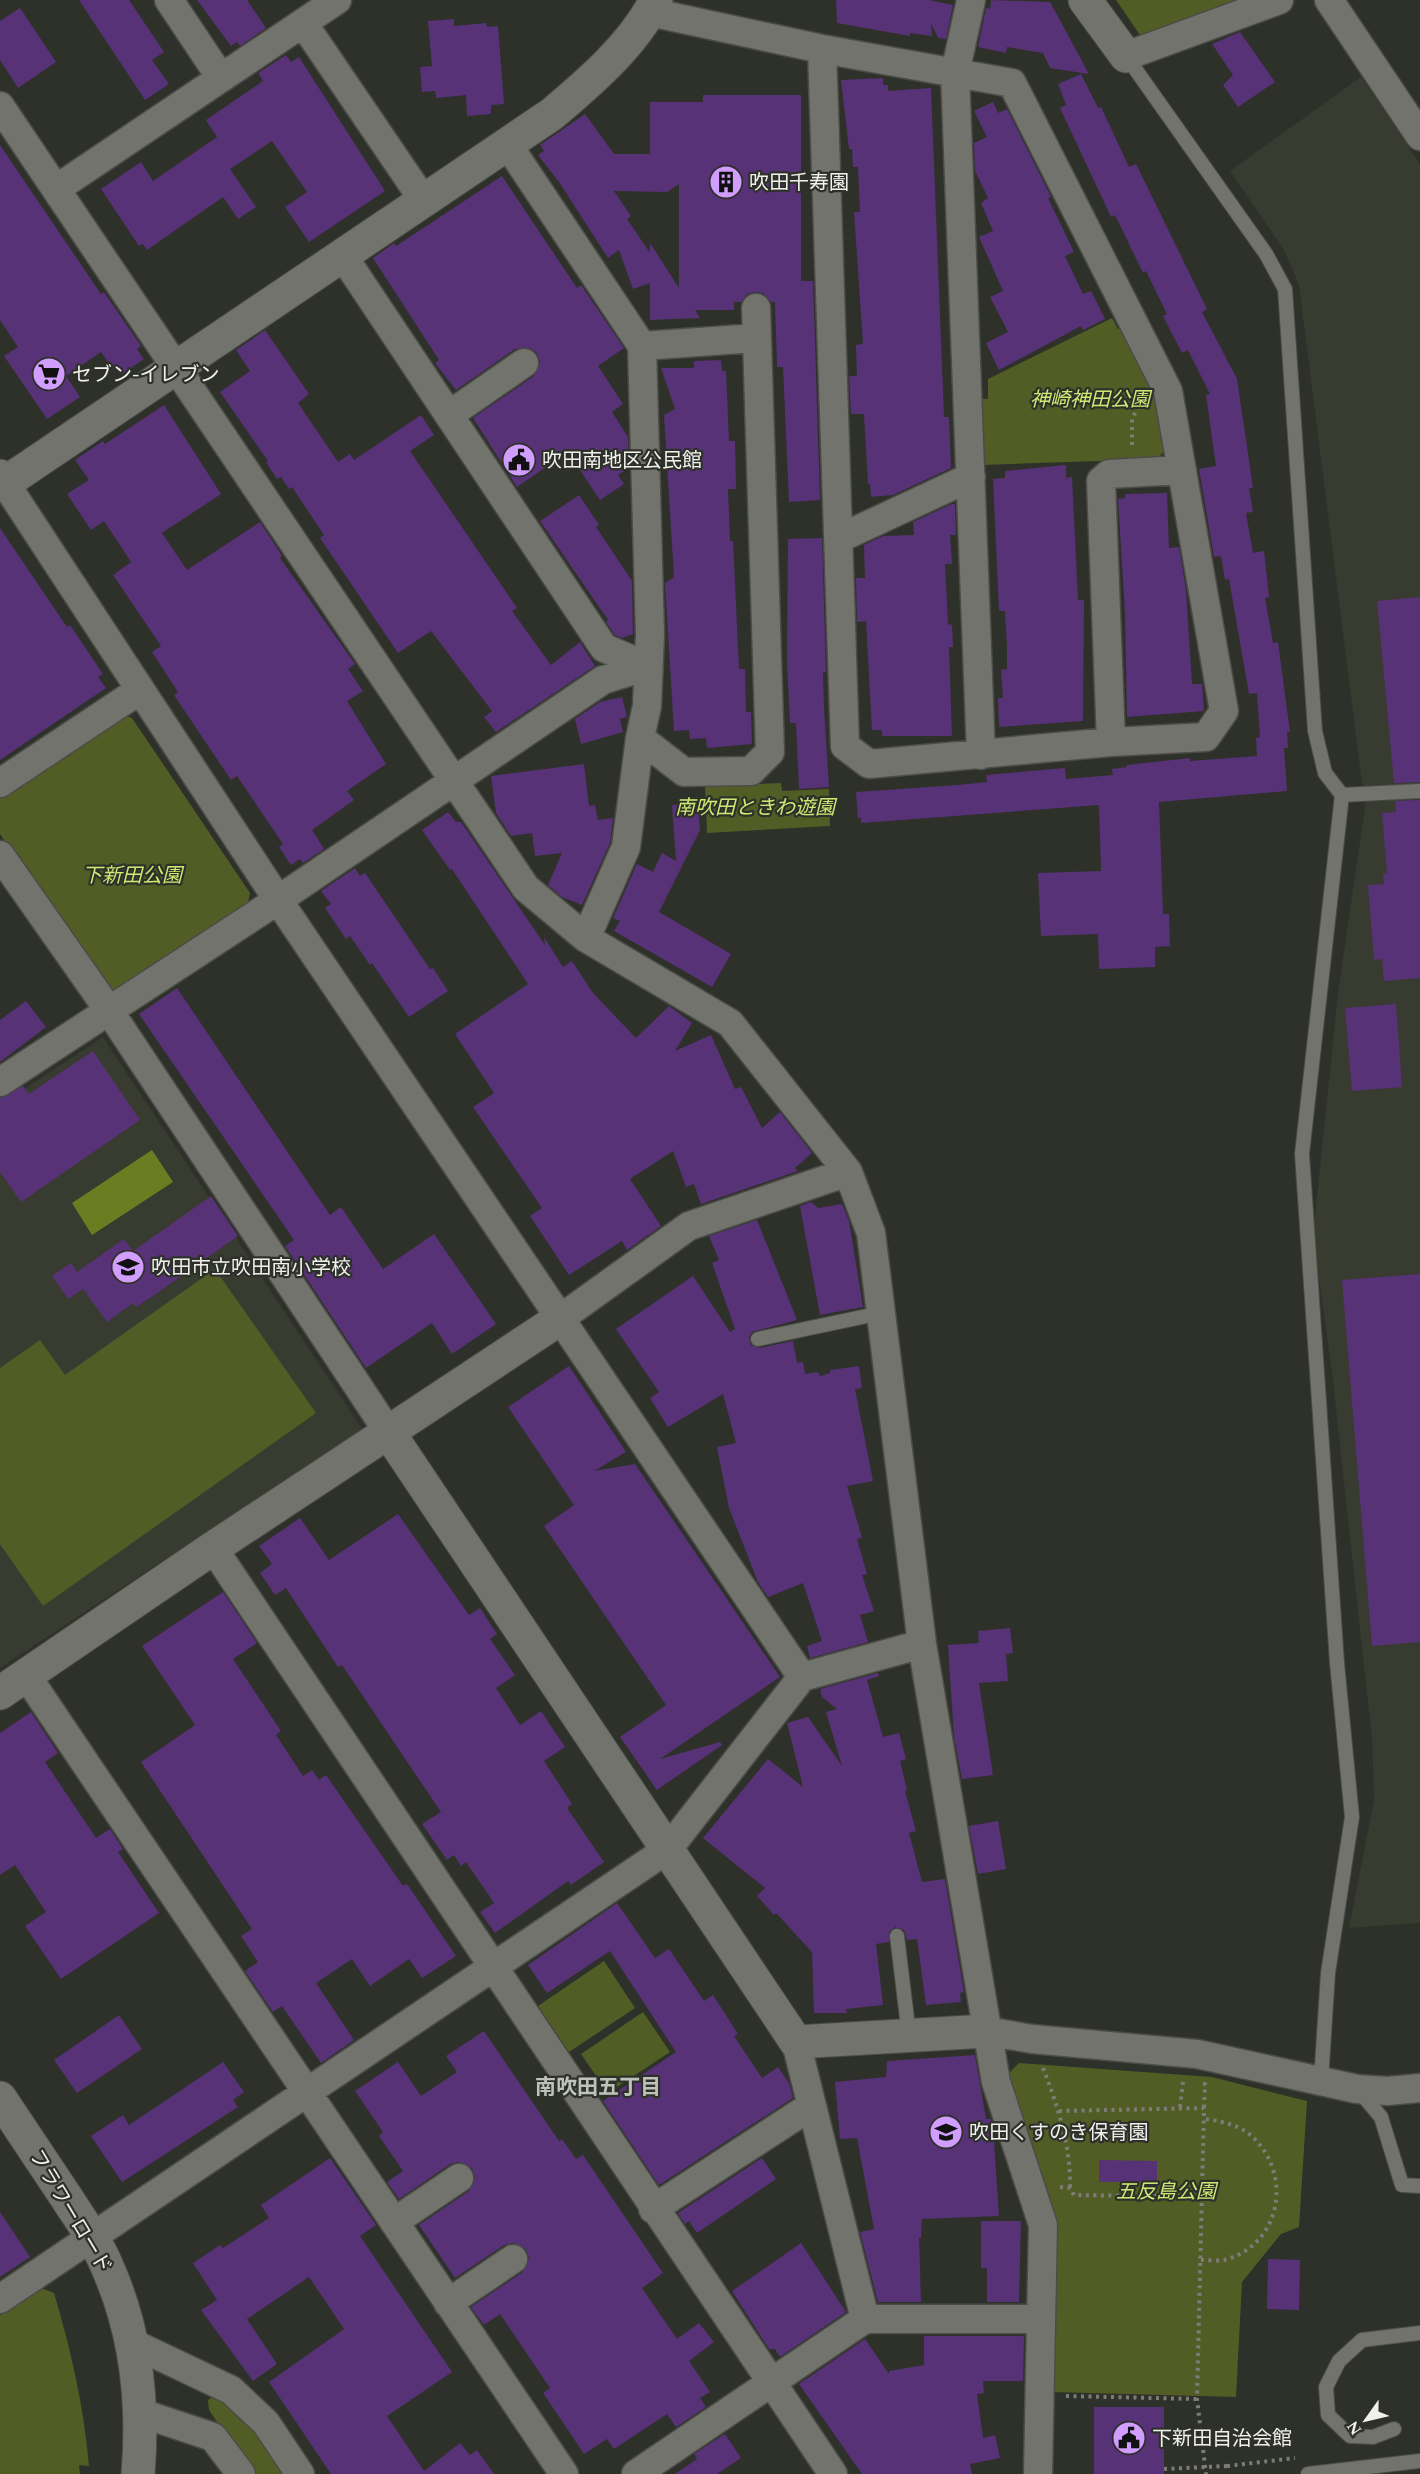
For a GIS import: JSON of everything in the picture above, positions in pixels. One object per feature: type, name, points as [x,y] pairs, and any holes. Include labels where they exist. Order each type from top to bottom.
[{"type":"street","points":[[169,0],[221,78]]},
{"type":"street","points":[[56,189],[337,0]]},
{"type":"street","points":[[971,0],[955,73],[981,755]]},
{"type":"street","points":[[1085,0],[1126,56],[1279,0]]},
{"type":"street","points":[[1329,0],[1420,136]]},
{"type":"street","points":[[802,1677],[278,900],[2,482],[178,368],[508,145],[584,87],[612,58],[653,6],[822,49],[1012,83],[1168,391],[1224,711],[1206,737],[1111,742],[869,764],[845,746],[822,49]]},
{"type":"street","points":[[303,23],[424,201]]},
{"type":"street","points":[[0,106],[526,888],[586,938],[730,1023],[848,1172],[871,1233],[922,1644],[996,2082],[1043,2225],[1038,2474]]},
{"type":"street","points":[[508,145],[642,346],[650,635],[647,706],[640,738],[626,847],[586,938]]},
{"type":"street","points":[[343,256],[604,648],[647,666]]},
{"type":"street","points":[[640,738],[684,772],[751,771],[770,752],[756,308]]},
{"type":"street","points":[[642,346],[756,338]]},
{"type":"street","points":[[449,415],[524,363]]},
{"type":"street","points":[[1111,742],[1101,481],[1109,474],[1182,470]]},
{"type":"street","points":[[838,539],[970,477]]},
{"type":"street","points":[[0,1082],[108,1009],[278,900],[603,680],[647,666]]},
{"type":"street","points":[[0,783],[140,690]]},
{"type":"street","points":[[0,855],[108,1009],[796,2042],[866,2319]]},
{"type":"street","points":[[564,2474],[309,2093],[13,1684],[213,1548],[561,1318],[689,1226],[848,1172]]},
{"type":"street","points":[[213,1548],[495,1965],[653,2209],[833,2474]]},
{"type":"street","points":[[0,2299],[93,2239],[668,1849],[802,1677],[922,1644]]},
{"type":"street","points":[[796,2042],[987,2031],[1032,2039],[1197,2054],[1357,2089],[1388,2091],[1420,2088]]},
{"type":"street","name":"フラワーロード","points":[[0,2098],[93,2239],[119,2296],[132,2343],[141,2413],[138,2474]]},
{"type":"street","points":[[653,2209],[811,2106]]},
{"type":"street","points":[[394,2222],[459,2178]]},
{"type":"street","points":[[448,2303],[513,2259]]},
{"type":"street","points":[[636,2474],[866,2319],[1041,2319]]},
{"type":"street","points":[[132,2343],[231,2390],[266,2423],[300,2474]]},
{"type":"street","points":[[141,2413],[213,2437],[241,2474]]},
{"type":"lane","points":[[1126,56],[1266,254],[1285,289],[1315,732],[1325,773],[1342,795],[1302,1154],[1336,1651],[1352,1817],[1328,1973],[1321,2081]]},
{"type":"lane","points":[[1342,795],[1420,791]]},
{"type":"lane","points":[[758,1339],[881,1313]]},
{"type":"lane","points":[[897,1936],[909,2035]]},
{"type":"lane","points":[[1357,2089],[1381,2117],[1402,2185],[1420,2186]]},
{"type":"lane","points":[[1394,2429],[1373,2437],[1350,2436],[1328,2415],[1326,2386],[1339,2361],[1362,2340],[1420,2333]]},
{"type":"lane","points":[[1303,2470],[1420,2461]]},
{"type":"path","points":[[1133,473],[1131,429],[1133,415],[1146,397],[1165,385]]},
{"type":"path","points":[[1032,2039],[1059,2111],[1070,2164],[1070,2188],[1074,2195],[1202,2197]]},
{"type":"path","points":[[1180,2107],[1182,2081]]},
{"type":"path","points":[[1205,2084],[1197,2399],[1206,2474]]},
{"type":"path","points":[[1059,2111],[1204,2108]]},
{"type":"path","points":[[1200,2260],[1222,2260],[1254,2244],[1276,2211],[1278,2189],[1275,2168],[1265,2151],[1247,2132],[1225,2122],[1205,2119]]},
{"type":"path","points":[[1030,2186],[1070,2188]]},
{"type":"path","points":[[1041,2395],[1197,2399]]},
{"type":"path","points":[[1164,2469],[1297,2458],[1303,2470]]},
{"type":"shaded area","points":[[1361,77],[1420,164],[1420,1923],[1349,1928],[1374,1800],[1372,1740],[1332,1372],[1313,1236],[1338,993],[1365,807],[1299,285],[1284,250],[1230,171]]},
{"type":"shaded area","name":"吹田市立吹田南小学校","points":[[103,1037],[362,1429],[0,1668],[0,1105]]},
{"type":"shaded area","points":[[152,1150],[173,1182],[92,1235],[72,1203]]},
{"type":"green space","points":[[1116,0],[1238,0],[1140,35]]},
{"type":"green space","name":"神崎神田公園","points":[[1112,318],[1118,329],[1124,326],[1159,398],[1167,448],[1157,459],[983,465],[980,399],[988,399],[988,379]]},
{"type":"green space","name":"下新田公園","points":[[121,714],[132,718],[250,893],[247,906],[121,991],[103,989],[0,834],[0,794]]},
{"type":"green space","name":"南吹田ときわ遊園","points":[[781,783],[782,791],[829,789],[830,826],[707,833],[705,786]]},
{"type":"green space","points":[[215,1269],[316,1413],[43,1606],[0,1544],[0,1368],[40,1340],[65,1375]]},
{"type":"green space","points":[[604,1961],[635,2008],[569,2052],[538,2006]]},
{"type":"green space","points":[[643,2012],[670,2052],[608,2093],[581,2054]]},
{"type":"green space","name":"五反島公園","points":[[1019,2063],[1212,2077],[1307,2101],[1299,2227],[1281,2234],[1242,2282],[1236,2397],[1052,2392],[1053,2223],[1006,2076]]},
{"type":"green space","points":[[41,2288],[54,2293],[60,2314],[80,2400],[89,2466],[79,2465],[80,2474],[0,2474],[0,2315]]},
{"type":"green space","points":[[215,2395],[264,2437],[289,2474],[252,2474],[209,2410],[208,2400]]},
{"type":"building","points":[[79,0],[129,0],[164,52],[152,60],[169,84],[145,100]]},
{"type":"building","points":[[197,0],[247,0],[266,28],[240,46],[237,42],[231,46]]},
{"type":"building","points":[[836,0],[929,0],[953,5],[946,39],[938,38],[931,23],[932,36],[910,33],[910,36],[837,23]]},
{"type":"building","points":[[991,0],[1050,2],[1089,74],[1050,68],[1043,53],[1007,47],[1006,53],[978,47],[986,8],[990,9]]},
{"type":"building","points":[[20,8],[56,62],[18,88],[0,60],[0,21]]},
{"type":"building","points":[[454,19],[454,26],[486,23],[487,27],[498,26],[504,104],[491,105],[491,114],[467,116],[466,95],[436,98],[435,91],[422,92],[420,67],[432,66],[428,21]]},
{"type":"building","points":[[1240,32],[1275,82],[1238,107],[1223,85],[1233,75],[1212,44]]},
{"type":"building","points":[[286,55],[291,62],[299,57],[385,191],[309,242],[285,207],[307,192],[272,141],[230,169],[256,207],[238,219],[223,197],[147,250],[143,244],[139,246],[101,189],[141,162],[153,181],[217,137],[206,120],[263,81],[258,73]]},
{"type":"building","points":[[1081,74],[1098,108],[1101,107],[1129,167],[1136,164],[1207,309],[1202,312],[1237,379],[1253,488],[1249,488],[1253,512],[1246,513],[1253,553],[1264,551],[1269,597],[1265,598],[1273,643],[1278,642],[1290,732],[1287,732],[1288,748],[1284,748],[1287,791],[1159,802],[1163,914],[1169,914],[1170,946],[1155,947],[1155,967],[1099,969],[1098,934],[1041,936],[1038,873],[1101,871],[1099,805],[861,823],[861,818],[858,818],[856,792],[987,782],[986,775],[1065,768],[1066,779],[1113,775],[1112,769],[1127,767],[1127,765],[1190,758],[1190,761],[1257,756],[1256,738],[1260,737],[1257,693],[1249,694],[1229,579],[1225,580],[1221,556],[1214,557],[1199,469],[1216,466],[1206,395],[1210,394],[1188,350],[1182,353],[1163,316],[1167,314],[1146,271],[1143,273],[1115,215],[1111,217],[1060,108],[1066,105],[1058,84]]},
{"type":"building","points":[[883,78],[883,85],[888,85],[888,91],[931,88],[944,417],[949,417],[951,468],[893,495],[871,497],[870,484],[868,484],[864,414],[851,414],[849,376],[857,376],[856,345],[863,344],[854,212],[860,212],[858,167],[853,167],[852,149],[849,149],[841,80]]},
{"type":"building","points":[[703,95],[801,95],[801,281],[813,281],[820,500],[789,502],[783,367],[777,367],[775,302],[771,302],[763,293],[755,292],[747,294],[741,302],[734,302],[734,310],[695,310],[700,318],[650,320],[650,283],[633,289],[619,250],[608,258],[559,182],[538,155],[544,151],[540,145],[585,114],[614,154],[650,154],[650,102],[703,102]],"holes":[[[679,184],[679,288],[650,243],[650,253],[627,219],[631,216],[614,191],[667,192]]]},
{"type":"building","points":[[993,102],[998,113],[1007,109],[1051,197],[1048,198],[1074,252],[1065,256],[1083,294],[1091,291],[1105,319],[1083,330],[1081,326],[999,370],[986,343],[1008,332],[990,297],[1003,291],[979,237],[993,231],[981,203],[988,198],[975,171],[974,143],[987,137],[974,111]]},
{"type":"building","points":[[0,145],[101,294],[104,292],[141,346],[137,349],[144,359],[122,374],[118,368],[114,370],[101,352],[66,376],[80,397],[47,419],[4,356],[18,347],[0,320]]},
{"type":"building","points":[[502,176],[577,288],[581,285],[624,348],[598,366],[623,404],[612,412],[628,437],[629,468],[618,475],[624,484],[600,500],[568,452],[517,487],[473,418],[534,376],[540,362],[537,353],[530,348],[515,349],[456,390],[435,363],[439,360],[373,258],[394,243],[396,246]]},
{"type":"building","points":[[265,330],[309,394],[298,403],[338,462],[350,454],[354,460],[421,415],[434,435],[410,451],[517,608],[512,611],[551,665],[580,642],[595,666],[496,732],[484,717],[492,711],[431,631],[398,653],[320,538],[324,535],[292,487],[289,489],[281,477],[277,479],[266,462],[268,461],[220,392],[250,371],[236,350]]},
{"type":"building","points":[[721,360],[722,371],[726,371],[729,441],[735,441],[736,489],[728,489],[730,541],[733,541],[739,669],[745,669],[746,712],[751,712],[752,744],[707,748],[706,738],[690,739],[689,730],[674,731],[665,583],[674,577],[664,415],[675,409],[661,368],[694,368],[694,361]]},
{"type":"building","points":[[164,405],[221,494],[162,533],[187,570],[260,522],[282,556],[280,558],[355,664],[348,669],[363,691],[347,701],[386,764],[347,791],[354,800],[312,830],[324,849],[303,863],[300,859],[291,865],[279,847],[283,844],[237,776],[231,780],[174,695],[178,692],[152,652],[161,646],[113,575],[131,562],[104,521],[91,530],[67,494],[89,480],[75,460],[103,441],[105,444]]},
{"type":"building","points":[[1066,465],[1066,478],[1072,477],[1078,600],[1084,600],[1083,721],[999,727],[998,698],[1003,698],[1001,670],[1007,669],[1007,646],[1005,611],[999,611],[993,479],[1005,478],[1005,471]]},
{"type":"building","points":[[1167,493],[1169,548],[1179,547],[1186,590],[1192,684],[1202,684],[1204,711],[1127,717],[1125,613],[1118,499],[1125,498],[1125,494]]},
{"type":"building","points":[[579,495],[599,525],[596,527],[632,581],[633,634],[622,638],[615,635],[606,622],[608,620],[540,521]]},
{"type":"building","points":[[955,504],[956,535],[950,535],[952,564],[945,564],[948,625],[952,624],[953,647],[949,647],[952,736],[882,736],[882,730],[872,730],[866,621],[857,622],[856,578],[865,578],[864,545],[883,536],[914,535],[913,522]]},
{"type":"building","points":[[0,528],[67,627],[70,625],[103,674],[98,677],[106,688],[0,760]]},
{"type":"building","points":[[822,538],[826,672],[823,672],[824,708],[829,787],[799,789],[796,723],[790,723],[787,662],[788,539]]},
{"type":"building","points":[[1420,597],[1420,782],[1394,783],[1377,601]]},
{"type":"building","points":[[622,697],[627,717],[620,719],[623,732],[581,744],[575,719],[600,702]]},
{"type":"building","points":[[584,764],[589,806],[595,805],[598,820],[613,818],[610,843],[582,905],[562,897],[548,885],[562,853],[535,856],[532,833],[511,836],[496,813],[491,776]]},
{"type":"building","points":[[1420,800],[1420,978],[1384,981],[1382,959],[1374,960],[1368,885],[1384,884],[1383,874],[1387,873],[1382,813],[1396,812],[1395,801]]},
{"type":"building","points":[[698,803],[700,830],[659,912],[731,954],[712,987],[614,931],[620,921],[613,918],[637,864],[653,872],[662,853],[676,861],[672,805]]},
{"type":"building","points":[[448,812],[456,822],[461,822],[545,945],[544,937],[563,967],[572,961],[593,993],[636,1038],[669,1006],[692,1023],[675,1051],[711,1035],[735,1089],[741,1087],[762,1128],[780,1112],[812,1153],[795,1168],[798,1171],[701,1204],[694,1184],[686,1187],[673,1151],[630,1179],[661,1226],[627,1250],[622,1241],[569,1275],[530,1216],[542,1208],[473,1107],[494,1093],[455,1034],[528,984],[452,869],[450,870],[422,830]]},
{"type":"building","points":[[355,868],[360,876],[365,873],[430,969],[433,968],[448,991],[409,1017],[372,963],[370,965],[350,936],[346,939],[325,908],[331,904],[321,891]]},
{"type":"building","points":[[177,988],[330,1215],[341,1207],[383,1269],[434,1234],[496,1324],[452,1354],[432,1323],[366,1368],[285,1246],[294,1240],[139,1014]]},
{"type":"building","points":[[26,1001],[46,1027],[0,1062],[0,1020]]},
{"type":"building","points":[[1396,1004],[1402,1087],[1352,1091],[1345,1008]]},
{"type":"building","points":[[93,1051],[140,1120],[21,1202],[0,1172],[0,1098],[23,1086],[29,1094]]},
{"type":"building","points":[[211,1196],[238,1236],[153,1296],[136,1307],[133,1303],[107,1322],[83,1289],[68,1299],[52,1276],[71,1263],[77,1272],[124,1239],[133,1251]]},
{"type":"building","points":[[811,1202],[818,1208],[842,1204],[849,1221],[863,1307],[820,1315],[800,1206]]},
{"type":"building","points":[[757,1220],[797,1320],[752,1332],[749,1337],[751,1345],[760,1348],[793,1341],[797,1363],[803,1362],[805,1374],[818,1372],[820,1376],[830,1373],[830,1370],[859,1366],[862,1388],[855,1389],[873,1481],[847,1486],[862,1538],[857,1539],[867,1574],[862,1575],[874,1611],[860,1615],[868,1642],[810,1658],[807,1646],[822,1641],[803,1583],[768,1597],[758,1582],[729,1508],[717,1447],[736,1443],[723,1394],[668,1427],[650,1398],[659,1392],[616,1329],[693,1276],[730,1332],[735,1329],[712,1263],[719,1260],[709,1236]]},
{"type":"building","points":[[1420,1274],[1420,1642],[1372,1646],[1342,1280]]},
{"type":"building","points":[[569,1366],[626,1452],[594,1471],[635,1464],[780,1677],[660,1759],[720,1742],[722,1745],[657,1790],[620,1737],[666,1705],[544,1526],[574,1505],[508,1407]]},
{"type":"building","points":[[398,1514],[469,1615],[480,1608],[497,1634],[490,1639],[515,1675],[496,1688],[520,1725],[541,1711],[565,1747],[544,1761],[572,1804],[567,1808],[604,1862],[571,1885],[568,1881],[495,1933],[480,1912],[494,1903],[466,1862],[461,1866],[454,1855],[447,1860],[422,1824],[441,1812],[342,1665],[338,1667],[286,1588],[275,1595],[260,1573],[272,1564],[259,1546],[300,1518],[329,1560]]},
{"type":"building","points":[[223,1592],[257,1643],[233,1659],[281,1731],[276,1735],[303,1776],[312,1770],[319,1780],[326,1775],[403,1886],[407,1884],[456,1956],[422,1978],[409,1959],[370,1986],[352,1959],[316,1983],[354,2040],[321,2063],[282,2006],[273,2012],[245,1971],[258,1962],[241,1936],[252,1929],[141,1762],[195,1725],[142,1646]]},
{"type":"building","points":[[1010,1628],[1013,1653],[1006,1654],[1008,1681],[979,1683],[993,1775],[962,1779],[954,1737],[948,1645],[979,1643],[978,1631]]},
{"type":"building","points":[[878,1673],[879,1676],[867,1680],[883,1737],[899,1733],[906,1759],[900,1761],[907,1790],[905,1791],[916,1831],[909,1833],[922,1882],[945,1879],[964,1992],[960,1993],[961,2002],[926,2005],[917,1939],[907,1940],[904,1930],[895,1927],[889,1932],[889,1942],[876,1944],[883,2005],[846,2009],[847,2013],[814,2013],[812,1952],[757,1896],[765,1888],[703,1838],[768,1759],[803,1787],[787,1723],[808,1717],[842,1766],[826,1712],[837,1709],[822,1697],[820,1689]]},
{"type":"building","points":[[31,1712],[58,1753],[45,1762],[96,1838],[110,1829],[123,1849],[118,1852],[159,1913],[61,1979],[25,1926],[46,1912],[15,1865],[0,1875],[0,1733]]},
{"type":"building","points":[[998,1821],[1006,1869],[978,1874],[969,1826]]},
{"type":"building","points":[[617,1903],[655,1958],[669,1949],[704,2001],[713,1995],[738,2034],[734,2036],[762,2078],[778,2067],[789,2083],[793,2098],[659,2185],[603,2101],[676,2052],[610,1951],[547,1993],[528,1965]]},
{"type":"building","points":[[119,2015],[142,2049],[77,2093],[54,2060]]},
{"type":"building","points":[[484,2031],[559,2141],[562,2139],[576,2159],[583,2155],[663,2273],[642,2288],[677,2339],[699,2323],[714,2342],[689,2361],[710,2392],[700,2398],[706,2407],[676,2427],[667,2414],[614,2449],[607,2439],[584,2454],[543,2393],[550,2388],[500,2314],[484,2325],[471,2307],[523,2272],[529,2258],[526,2249],[512,2243],[504,2245],[455,2278],[419,2225],[469,2191],[475,2177],[472,2168],[458,2162],[450,2164],[399,2199],[387,2182],[403,2171],[379,2136],[383,2132],[355,2091],[398,2062],[421,2096],[457,2072],[446,2056]]},
{"type":"building","points":[[975,2055],[986,2119],[991,2119],[993,2126],[999,2216],[922,2219],[921,2238],[919,2238],[921,2302],[878,2302],[860,2232],[874,2229],[857,2138],[840,2139],[835,2082],[886,2077],[887,2061]]},
{"type":"building","points":[[223,2062],[244,2092],[233,2100],[238,2107],[122,2182],[91,2136],[123,2115],[129,2125]]},
{"type":"building","points":[[330,2158],[376,2225],[360,2236],[452,2372],[387,2416],[424,2471],[460,2443],[470,2455],[477,2450],[494,2474],[331,2474],[269,2382],[344,2329],[309,2277],[247,2319],[277,2364],[253,2381],[201,2310],[217,2300],[193,2263],[220,2245],[223,2248],[269,2218],[261,2205]]},
{"type":"building","points":[[762,2158],[776,2179],[697,2233],[689,2221],[685,2224],[678,2213]]},
{"type":"building","points":[[1099,2160],[1157,2161],[1157,2182],[1099,2182]]},
{"type":"building","points":[[0,2212],[30,2257],[0,2277]]},
{"type":"building","points":[[981,2221],[1021,2221],[1019,2302],[987,2302],[987,2268],[981,2268]]},
{"type":"building","points":[[801,2243],[846,2312],[780,2357],[775,2349],[769,2349],[732,2291]]},
{"type":"building","points":[[1268,2259],[1300,2260],[1299,2310],[1267,2309]]},
{"type":"building","points":[[924,2336],[1024,2336],[1023,2381],[983,2381],[984,2393],[977,2394],[983,2438],[995,2435],[1000,2458],[970,2464],[972,2474],[862,2474],[799,2384],[865,2339],[889,2374],[889,2371],[924,2365]]},
{"type":"building","name":"下新田自治会館","points":[[1094,2407],[1164,2407],[1164,2474],[1094,2474]]},
{"type":"building","points":[[725,2434],[741,2458],[717,2474],[675,2474],[697,2459],[694,2454]]},
{"type":"place","name":"吹田千寿園","points":[[726,182]]},
{"type":"place","name":"セブン-イレブン","points":[[49,374]]},
{"type":"place","name":"吹田南地区公民館","points":[[519,460]]},
{"type":"place","name":"吹田市立吹田南小学校","points":[[128,1267]]},
{"type":"place","name":"吹田くすのき保育園","points":[[946,2132]]},
{"type":"place","name":"下新田自治会館","points":[[1129,2438]]},
{"type":"district","name":"南吹田五丁目","points":[[598,2087]]}]
